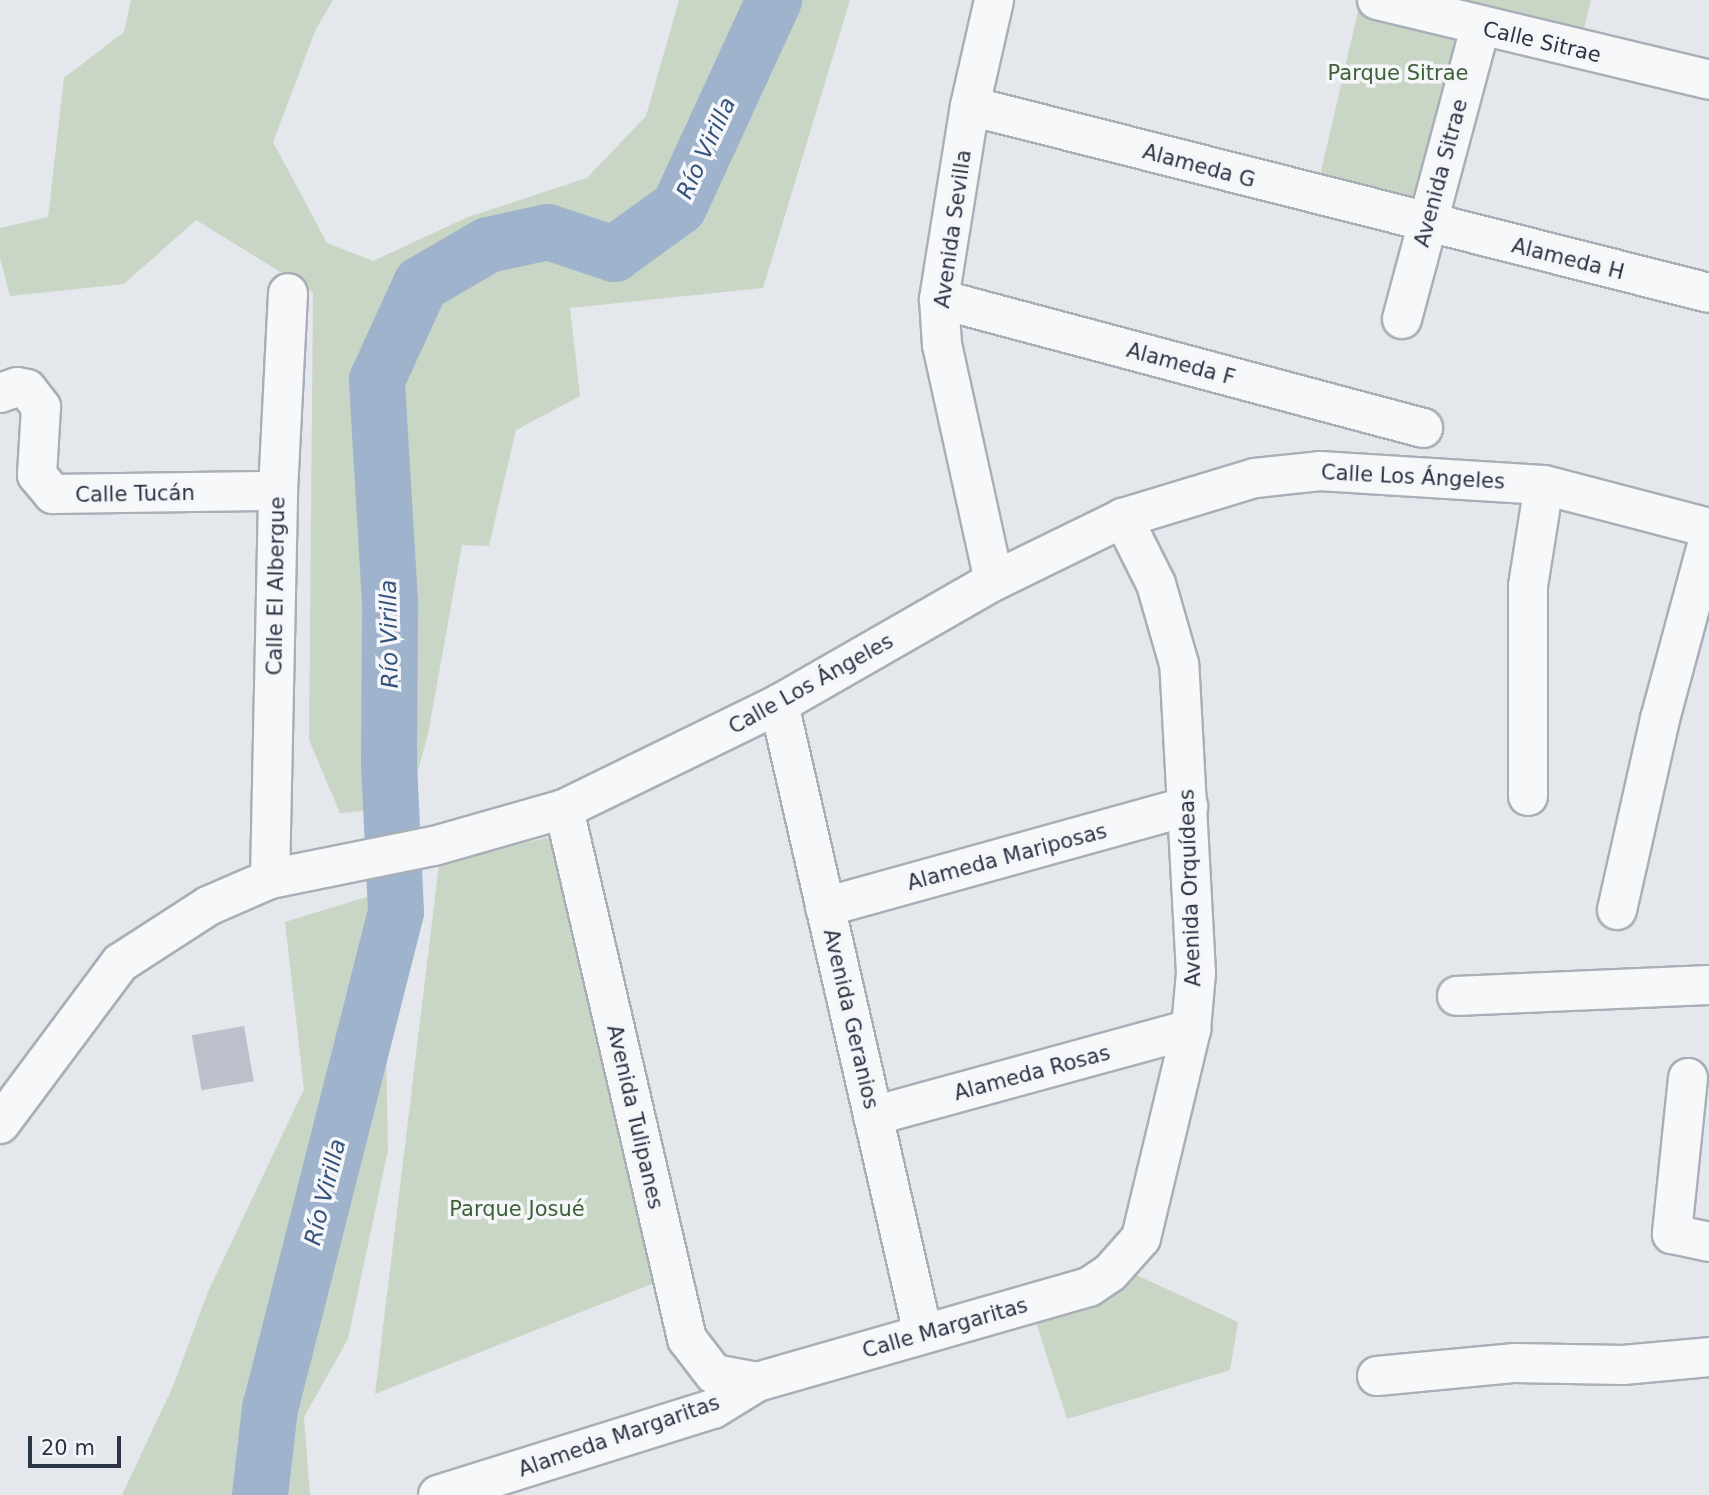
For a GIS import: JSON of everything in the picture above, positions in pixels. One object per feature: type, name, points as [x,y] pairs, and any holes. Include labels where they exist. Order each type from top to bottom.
[{"type":"street","name":"Avenida Sevilla","points":[[994,0],[970,106],[939,299],[942,345],[994,581]]},
{"type":"street","name":"Calle Sitrae","points":[[1377,0],[1480,28],[1709,80]]},
{"type":"street","name":"Avenida Sitrae","points":[[1402,318],[1480,28]]},
{"type":"street","name":"Alameda G","points":[[970,106],[1427,225]]},
{"type":"street","name":"Alameda H","points":[[1427,225],[1709,293]]},
{"type":"street","name":"Calle El Albergue","points":[[270,879],[278,491],[288,293]]},
{"type":"street","name":"Alameda F","points":[[939,299],[1423,428]]},
{"type":"street","name":"Calle Tucán","points":[[0,393],[27,389],[41,407],[37,475],[53,494],[278,491]]},
{"type":"street","name":"Calle Los Ángeles","points":[[0,1124],[120,963],[208,906],[270,879],[434,846],[564,809],[779,704],[994,581],[1123,518],[1255,478],[1320,471],[1544,485],[1709,528]]},
{"type":"street","points":[[1528,796],[1528,586],[1544,485]]},
{"type":"street","name":"Avenida Orquídeas","points":[[1123,518],[1156,584],[1179,664],[1196,974],[1191,1029],[1141,1238],[1125,1258]]},
{"type":"street","points":[[1617,910],[1660,719],[1709,538]]},
{"type":"street","name":"Avenida Geranios","points":[[779,704],[923,1334]]},
{"type":"street","name":"Alameda Mariposas","points":[[825,907],[1188,806]]},
{"type":"street","name":"Avenida Tulipanes","points":[[564,809],[687,1339],[714,1374],[757,1382]]},
{"type":"street","points":[[1457,996],[1709,985]]},
{"type":"street","name":"Alameda Rosas","points":[[873,1116],[1191,1029]]},
{"type":"street","points":[[1688,1078],[1672,1234],[1709,1242]]},
{"type":"street","name":"Calle Margaritas","points":[[757,1382],[1089,1287],[1125,1258]]},
{"type":"street","points":[[1377,1376],[1515,1363],[1657,1364],[1709,1357]]},
{"type":"street","name":"Alameda Margaritas","points":[[438,1495],[713,1409],[757,1382]]},
{"type":"green space","points":[[131,0],[333,0],[316,29],[273,142],[327,243],[373,261],[468,217],[587,178],[646,116],[679,0],[850,0],[763,288],[570,308],[580,396],[516,430],[489,546],[462,545],[428,734],[408,807],[340,813],[309,740],[313,292],[196,220],[124,284],[10,296],[0,258],[0,228],[48,217],[64,78],[124,32]]},
{"type":"green space","points":[[1428,0],[1591,0],[1581,41]]},
{"type":"green space","name":"Parque Sitrae","points":[[1359,7],[1465,32],[1424,211],[1318,186]]},
{"type":"green space","name":"Parque Josué","points":[[553,836],[654,1283],[375,1394],[439,864]]},
{"type":"green space","points":[[383,892],[388,1150],[348,1339],[304,1417],[310,1495],[122,1495],[174,1384],[207,1294],[304,1089],[285,922]]},
{"type":"green space","points":[[1132,1273],[1238,1322],[1230,1370],[1067,1419],[1034,1316]]},
{"type":"building","points":[[244,1026],[254,1081],[202,1090],[192,1035]]},
{"type":"waterway","name":"Río Virilla","points":[[260,1495],[270,1409],[396,912],[389,763],[390,602],[377,380],[421,284],[488,245],[548,232],[614,254],[679,207],[774,0]]}]
